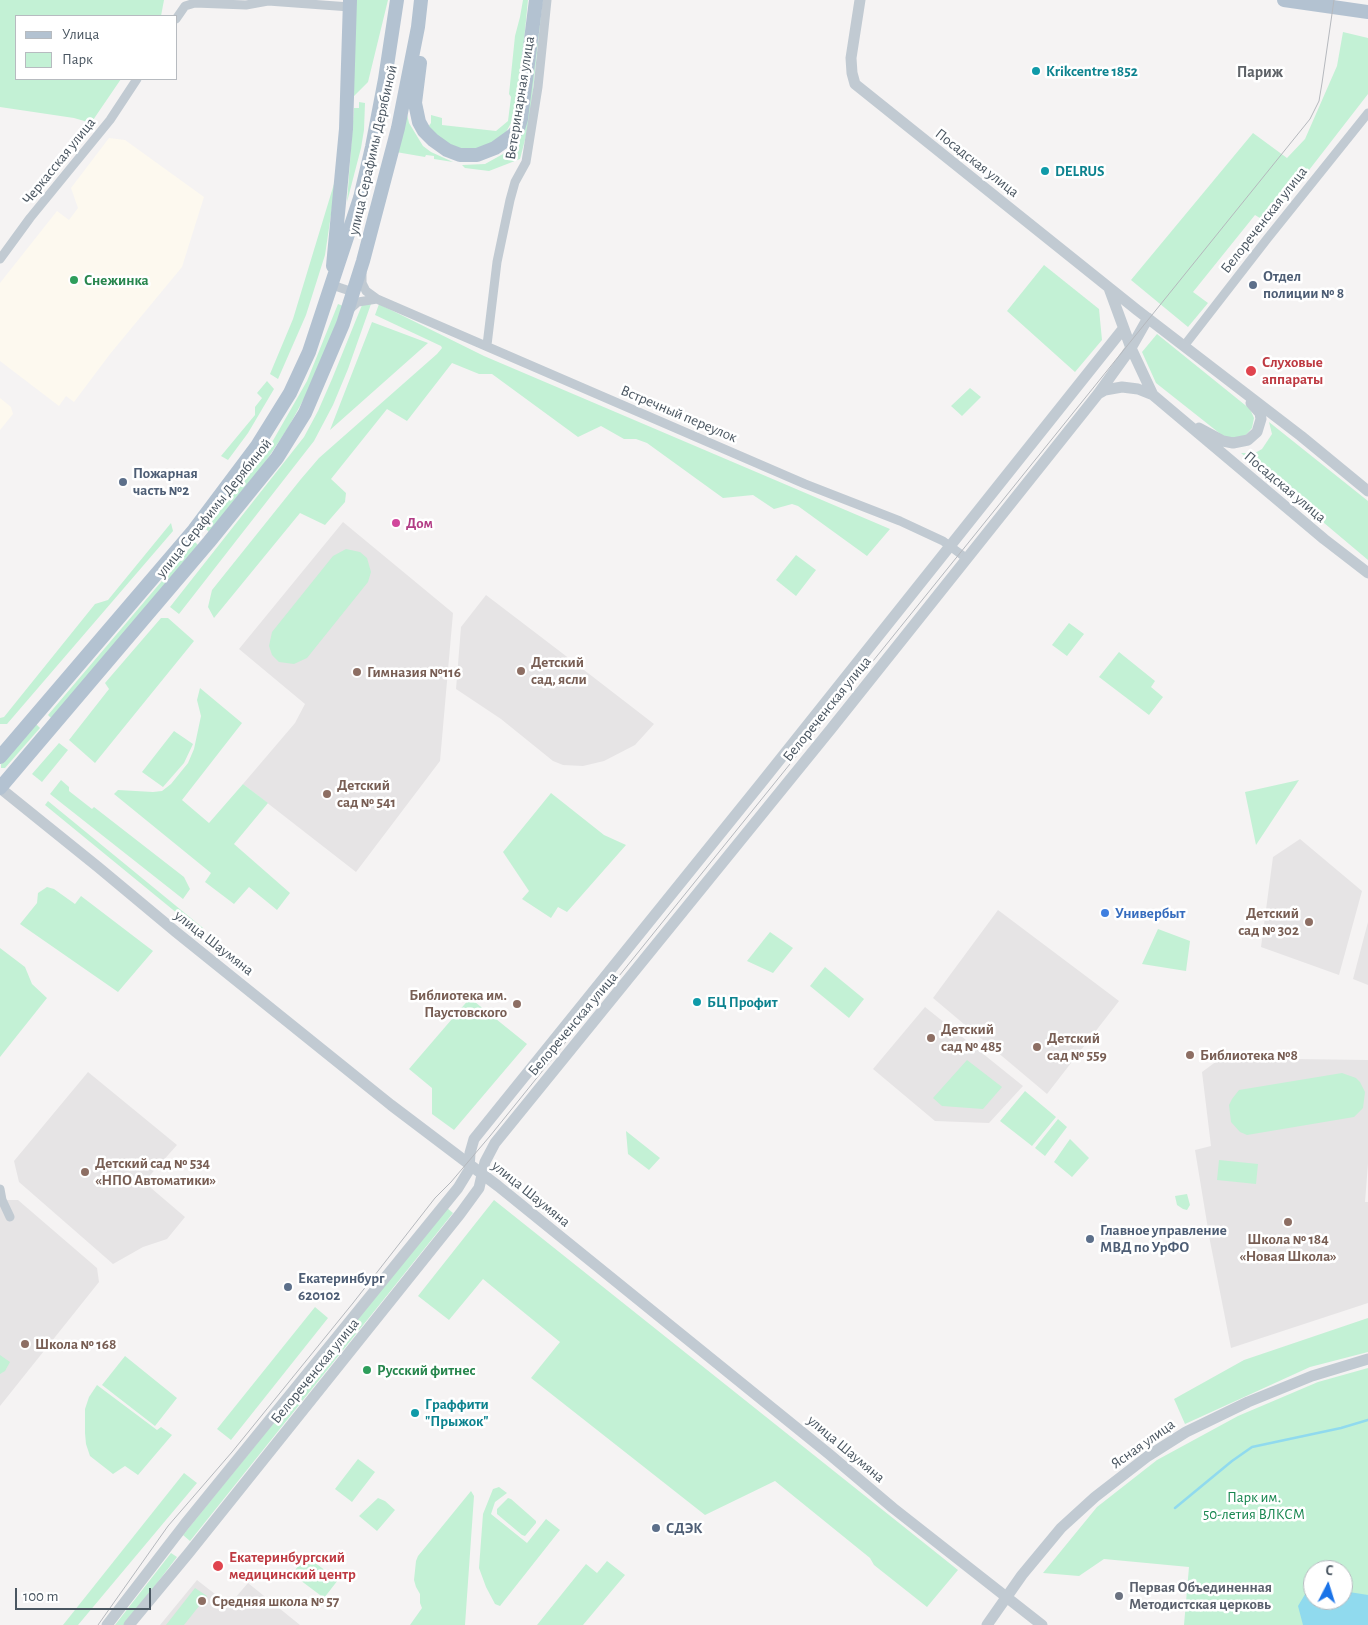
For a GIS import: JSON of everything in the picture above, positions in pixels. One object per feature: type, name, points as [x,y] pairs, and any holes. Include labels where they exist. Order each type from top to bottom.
[{"type":"main road","name":"улица Серафимы Дерябиной","points":[[0,757],[194,530],[257,446],[290,393],[309,352],[360,198],[385,79],[397,0]]},
{"type":"main road","name":"улица Серафимы Дерябиной","points":[[0,788],[209,542],[277,458],[305,413],[327,365],[363,261],[398,128],[418,27],[421,0]]},
{"type":"main road","points":[[418,27],[421,59],[415,103],[419,122],[433,140],[447,150],[460,155],[477,155],[504,143],[518,129],[526,92],[536,0]]},
{"type":"main road","points":[[1284,0],[1321,3],[1368,12]]},
{"type":"main road","points":[[332,284],[333,256],[340,202],[346,128],[350,4]]},
{"type":"street","name":"Ветеринарная улица","points":[[487,345],[497,262],[510,200],[515,182],[526,162],[538,87],[548,0]]},
{"type":"street","name":"Посадская улица","points":[[860,0],[851,58],[855,84],[1368,491]]},
{"type":"street","points":[[178,16],[185,6],[195,3],[246,5],[268,1],[350,4]]},
{"type":"street","name":"Черкасская улица","points":[[0,259],[30,218],[110,120],[136,80]]},
{"type":"street","name":"Белореченская улица","points":[[1184,346],[1261,246],[1368,113]]},
{"type":"street","name":"Встречный переулок","points":[[363,261],[362,283],[366,291],[378,299],[805,484],[900,521],[943,541],[966,558]]},
{"type":"street","points":[[332,284],[353,292]]},
{"type":"street","name":"Посадская улица","points":[[1109,287],[1123,329],[1152,395]]},
{"type":"street","points":[[346,313],[358,302],[378,299]]},
{"type":"street","points":[[1123,329],[1148,318]]},
{"type":"street","points":[[1098,394],[1131,348],[1148,318]]},
{"type":"street","name":"Белореченская улица","points":[[107,1625],[191,1517],[458,1188],[470,1165],[470,1153],[474,1139],[1123,329]]},
{"type":"street","name":"Посадская улица","points":[[1183,422],[1202,429],[1223,441],[1241,442],[1253,436],[1260,425],[1260,413],[1224,377]]},
{"type":"street","name":"Посадская улица","points":[[1098,394],[1106,390],[1122,387],[1138,389],[1152,395],[1368,573]]},
{"type":"street","name":"Белореченская улица","points":[[129,1625],[460,1214],[479,1188],[485,1162],[490,1152],[521,1109],[672,926],[1098,394]]},
{"type":"street","name":"улица Шаумяна","points":[[0,788],[391,1105],[483,1175],[829,1454],[893,1508],[1042,1625]]},
{"type":"street","points":[[0,1188],[2,1200],[10,1217]]},
{"type":"street","name":"Ясная улица","points":[[987,1625],[1022,1576],[1061,1528],[1095,1497],[1148,1456],[1186,1432],[1248,1402],[1312,1376],[1368,1360]]},
{"type":"shaded area","points":[[109,138],[125,140],[204,197],[182,267],[110,354],[74,402],[66,396],[59,406],[0,361],[0,283],[57,211],[69,220],[78,208],[71,188]]},
{"type":"shaded area","points":[[0,398],[11,407],[13,414],[0,430]]},
{"type":"shaded area","name":"Гимназия №116","points":[[343,522],[453,613],[440,761],[356,872],[243,784],[295,723],[305,704],[239,649]]},
{"type":"shaded area","name":"Детский сад, ясли","points":[[486,595],[654,724],[635,745],[604,761],[583,766],[563,765],[553,761],[501,719],[456,689],[461,627]]},
{"type":"shaded area","name":"Детский сад № 302","points":[[1300,839],[1362,891],[1339,975],[1261,947],[1273,857]]},
{"type":"shaded area","name":"Детский сад № 559","points":[[998,910],[1119,1001],[1047,1094],[933,998]]},
{"type":"shaded area","points":[[1368,922],[1368,985],[1353,979]]},
{"type":"shaded area","name":"Детский сад № 485","points":[[925,1007],[1023,1086],[989,1123],[935,1121],[873,1069]]},
{"type":"shaded area","name":"Школа № 184 «Новая Школа»","points":[[1221,1058],[1368,1060],[1368,1164],[1365,1202],[1368,1202],[1368,1303],[1231,1348],[1210,1241],[1195,1150],[1211,1146],[1202,1072]]},
{"type":"shaded area","name":"Детский сад № 534 «НПО Автоматики»","points":[[88,1072],[177,1145],[144,1182],[185,1217],[167,1239],[143,1247],[113,1264],[19,1182],[14,1161]]},
{"type":"shaded area","name":"Школа № 168","points":[[0,1200],[18,1200],[97,1268],[99,1282],[0,1406]]},
{"type":"shaded area","name":"Средняя школа № 57","points":[[197,1580],[229,1605],[248,1583],[300,1625],[160,1625]]},
{"type":"green space","points":[[0,0],[164,0],[161,15],[15,15],[15,80],[120,80],[91,123],[74,118],[0,107]]},
{"type":"green space","points":[[354,0],[388,0],[368,82],[353,97]]},
{"type":"green space","points":[[523,0],[528,0],[519,93],[511,123],[505,134],[483,148],[464,150],[447,145],[428,127],[431,123],[431,115],[442,118],[442,125],[496,131],[508,121],[515,36]]},
{"type":"green space","points":[[543,0],[531,107],[520,159],[489,171],[465,168],[462,165],[485,164],[503,154],[519,139],[526,122]]},
{"type":"green space","points":[[1343,32],[1368,38],[1368,94],[1268,223],[1255,215],[1193,292],[1208,303],[1188,327],[1131,280],[1253,133],[1287,158],[1305,139],[1337,66]]},
{"type":"green space","points":[[359,102],[365,103],[364,130],[347,202],[354,108],[359,108]]},
{"type":"green space","points":[[406,110],[409,123],[423,146],[431,152],[453,162],[434,159],[434,156],[426,155],[425,157],[396,152]]},
{"type":"green space","points":[[337,174],[325,255],[306,315],[278,379],[270,374],[293,319]]},
{"type":"green space","points":[[1044,265],[1099,309],[1102,340],[1075,372],[1007,311]]},
{"type":"green space","points":[[338,304],[343,306],[313,382],[288,428],[260,470],[209,532],[206,529],[271,444],[307,381]]},
{"type":"green space","points":[[371,304],[348,369],[333,405],[314,441],[179,614],[170,607],[304,437],[318,411],[362,305]]},
{"type":"green space","points":[[379,304],[484,356],[890,529],[867,556],[798,506],[792,504],[774,509],[753,495],[723,498],[647,443],[636,439],[624,439],[601,426],[578,437],[492,374],[479,374],[452,363],[407,421],[387,409],[331,479],[346,493],[345,502],[325,525],[300,513],[214,618],[208,607],[212,590],[301,479],[319,458],[442,348],[375,315]]},
{"type":"green space","points":[[372,322],[428,343],[330,430]]},
{"type":"green space","points":[[1157,334],[1250,409],[1254,418],[1252,428],[1244,437],[1232,438],[1223,436],[1156,383],[1142,352]]},
{"type":"green space","points":[[267,381],[274,389],[248,433],[228,460],[221,456],[255,415],[255,407],[262,398],[257,393]]},
{"type":"green space","points":[[970,388],[981,397],[962,416],[951,406]]},
{"type":"green space","points":[[1269,422],[1368,501],[1368,560],[1241,453],[1255,453],[1262,449],[1272,434]]},
{"type":"green space","points":[[171,523],[173,531],[7,724],[0,724],[0,718],[4,717],[95,604],[108,600]]},
{"type":"green space","points":[[195,542],[198,545],[52,719],[48,715]]},
{"type":"green space","points":[[346,549],[360,552],[367,558],[371,572],[368,582],[307,658],[294,664],[279,662],[272,655],[269,646],[272,632],[333,556]]},
{"type":"green space","points":[[796,555],[816,570],[796,596],[776,580]]},
{"type":"green space","points":[[161,618],[168,618],[194,641],[95,763],[69,740],[109,689],[105,683]]},
{"type":"green space","points":[[1069,623],[1084,634],[1067,656],[1052,645]]},
{"type":"green space","points":[[1119,652],[1155,681],[1151,687],[1163,697],[1149,715],[1099,677]]},
{"type":"green space","points":[[200,688],[242,723],[182,800],[209,823],[243,784],[268,803],[234,844],[290,893],[277,910],[249,887],[234,904],[205,882],[211,873],[114,794],[118,790],[162,791],[171,784],[188,763],[194,749],[201,716],[197,700]]},
{"type":"green space","points":[[36,724],[40,728],[5,768],[1,768],[1,764]]},
{"type":"green space","points":[[174,731],[193,744],[184,763],[163,787],[142,772]]},
{"type":"green space","points":[[59,743],[68,750],[42,782],[32,774]]},
{"type":"green space","points":[[61,780],[69,787],[69,791],[92,809],[94,807],[184,877],[190,889],[183,899],[50,794]]},
{"type":"green space","points":[[1299,780],[1256,845],[1245,792]]},
{"type":"green space","points":[[551,793],[604,835],[626,845],[567,912],[558,907],[551,918],[522,899],[529,891],[503,852]]},
{"type":"green space","points":[[48,801],[203,928],[200,932],[45,805]]},
{"type":"green space","points":[[47,887],[54,889],[75,904],[81,896],[153,951],[118,992],[20,924],[37,903],[38,893]]},
{"type":"green space","points":[[1158,929],[1190,941],[1186,971],[1142,964]]},
{"type":"green space","points":[[770,932],[793,948],[773,973],[747,961]]},
{"type":"green space","points":[[0,948],[25,967],[32,984],[47,998],[0,1057]]},
{"type":"green space","points":[[825,967],[864,999],[849,1018],[810,986]]},
{"type":"green space","points":[[470,998],[527,1044],[454,1130],[432,1114],[432,1088],[409,1069]]},
{"type":"green space","points":[[967,1060],[1002,1087],[983,1109],[942,1106],[933,1098]]},
{"type":"green space","points":[[1342,1073],[1356,1078],[1365,1092],[1363,1108],[1354,1117],[1247,1135],[1240,1132],[1231,1122],[1229,1105],[1239,1090]]},
{"type":"green space","points":[[1025,1091],[1056,1117],[1032,1146],[1000,1121]]},
{"type":"green space","points":[[1058,1119],[1067,1127],[1045,1156],[1035,1148]]},
{"type":"green space","points":[[626,1131],[660,1158],[649,1170],[628,1154]]},
{"type":"green space","points":[[1070,1139],[1089,1158],[1072,1177],[1054,1162]]},
{"type":"green space","points":[[1219,1160],[1258,1164],[1256,1184],[1217,1180]]},
{"type":"green space","points":[[1187,1194],[1190,1205],[1187,1210],[1177,1205],[1175,1196]]},
{"type":"green space","points":[[494,1200],[958,1570],[927,1607],[775,1481],[705,1515],[531,1378],[560,1342],[483,1279],[449,1320],[418,1296]]},
{"type":"green space","points":[[447,1208],[453,1213],[190,1541],[183,1535]]},
{"type":"green space","points":[[315,1307],[328,1318],[231,1440],[217,1429]]},
{"type":"green space","points":[[1368,1318],[1368,1352],[1310,1367],[1185,1424],[1174,1399],[1244,1360]]},
{"type":"green space","points":[[0,1355],[10,1362],[5,1371],[0,1374]]},
{"type":"green space","points":[[125,1356],[177,1398],[155,1426],[102,1385]]},
{"type":"green space","name":"Парк им. 50-летия ВЛКСМ","points":[[1368,1368],[1368,1625],[1184,1625],[1189,1567],[1104,1559],[1079,1576],[1043,1573],[1097,1507],[1157,1460],[1238,1416],[1318,1382]]},
{"type":"green space","points":[[97,1385],[157,1430],[161,1427],[172,1435],[138,1475],[125,1466],[113,1474],[90,1456],[86,1444],[85,1409],[89,1397]]},
{"type":"green space","points":[[358,1459],[375,1472],[352,1502],[335,1489]]},
{"type":"green space","points":[[184,1473],[197,1483],[78,1625],[63,1625]]},
{"type":"green space","points":[[499,1487],[507,1493],[495,1502],[491,1514],[527,1543],[546,1519],[560,1530],[500,1606],[495,1604],[479,1568],[483,1514],[493,1489]]},
{"type":"green space","points":[[471,1491],[474,1496],[465,1625],[410,1625],[422,1608],[420,1594],[414,1580],[418,1556]]},
{"type":"green space","points":[[378,1498],[385,1501],[395,1510],[377,1531],[359,1516]]},
{"type":"green space","points":[[508,1498],[536,1521],[525,1536],[497,1514],[497,1509]]},
{"type":"green space","points":[[171,1553],[177,1557],[125,1625],[115,1625]]},
{"type":"green space","points":[[306,1556],[338,1580],[324,1598],[292,1574]]},
{"type":"green space","points":[[607,1561],[625,1575],[583,1625],[537,1625],[586,1564],[597,1573]]},
{"type":"green space","points":[[195,1588],[207,1596],[184,1625],[166,1625]]},
{"type":"water","points":[[1353,1593],[1368,1595],[1368,1625],[1303,1625],[1298,1606],[1303,1598],[1303,1610],[1353,1610]]},
{"type":"waterway","points":[[1175,1508],[1252,1447],[1341,1428],[1368,1420]]},
{"type":"tram line","points":[[98,1625],[168,1526],[232,1452],[435,1198],[490,1136],[1310,119],[1319,101],[1334,0]]},
{"type":"place","name":"Krikcentre 1852","points":[[1036,71]]},
{"type":"place","name":"DELRUS","points":[[1045,171]]},
{"type":"place","name":"Снежинка","points":[[74,280]]},
{"type":"place","name":"Отдел полиции № 8","points":[[1253,285]]},
{"type":"place","name":"Слуховые аппараты","points":[[1251,371]]},
{"type":"place","name":"Пожарная часть №2","points":[[123,482]]},
{"type":"place","name":"Дом","points":[[396,523]]},
{"type":"place","name":"Детский сад, ясли","points":[[521,671]]},
{"type":"place","name":"Гимназия №116","points":[[357,672]]},
{"type":"place","name":"Детский сад № 541","points":[[327,794]]},
{"type":"place","name":"Универбыт","points":[[1105,913]]},
{"type":"place","name":"Детский сад № 302","points":[[1309,922]]},
{"type":"place","name":"БЦ Профит","points":[[697,1002]]},
{"type":"place","name":"Библиотека им. Паустовского","points":[[517,1004]]},
{"type":"place","name":"Детский сад № 485","points":[[931,1038]]},
{"type":"place","name":"Детский сад № 559","points":[[1037,1047]]},
{"type":"place","name":"Библиотека №8","points":[[1190,1055]]},
{"type":"place","name":"Детский сад № 534 «НПО Автоматики»","points":[[85,1172]]},
{"type":"place","name":"Школа № 184 «Новая Школа»","points":[[1288,1222]]},
{"type":"place","name":"Главное управление МВД по УрФО","points":[[1090,1239]]},
{"type":"place","name":"Екатеринбург 620102","points":[[288,1287]]},
{"type":"place","name":"Школа № 168","points":[[25,1344]]},
{"type":"place","name":"Русский фитнес","points":[[367,1370]]},
{"type":"place","name":"Граффити \"Прыжок\"","points":[[415,1413]]},
{"type":"place","name":"СДЭК","points":[[656,1528]]},
{"type":"place","name":"Екатеринбургский медицинский центр","points":[[218,1566]]},
{"type":"place","name":"Первая Объединенная Методистская церковь","points":[[1119,1596]]},
{"type":"place","name":"Средняя школа № 57","points":[[202,1601]]},
{"type":"district","name":"Париж","points":[[1260,72]]}]
